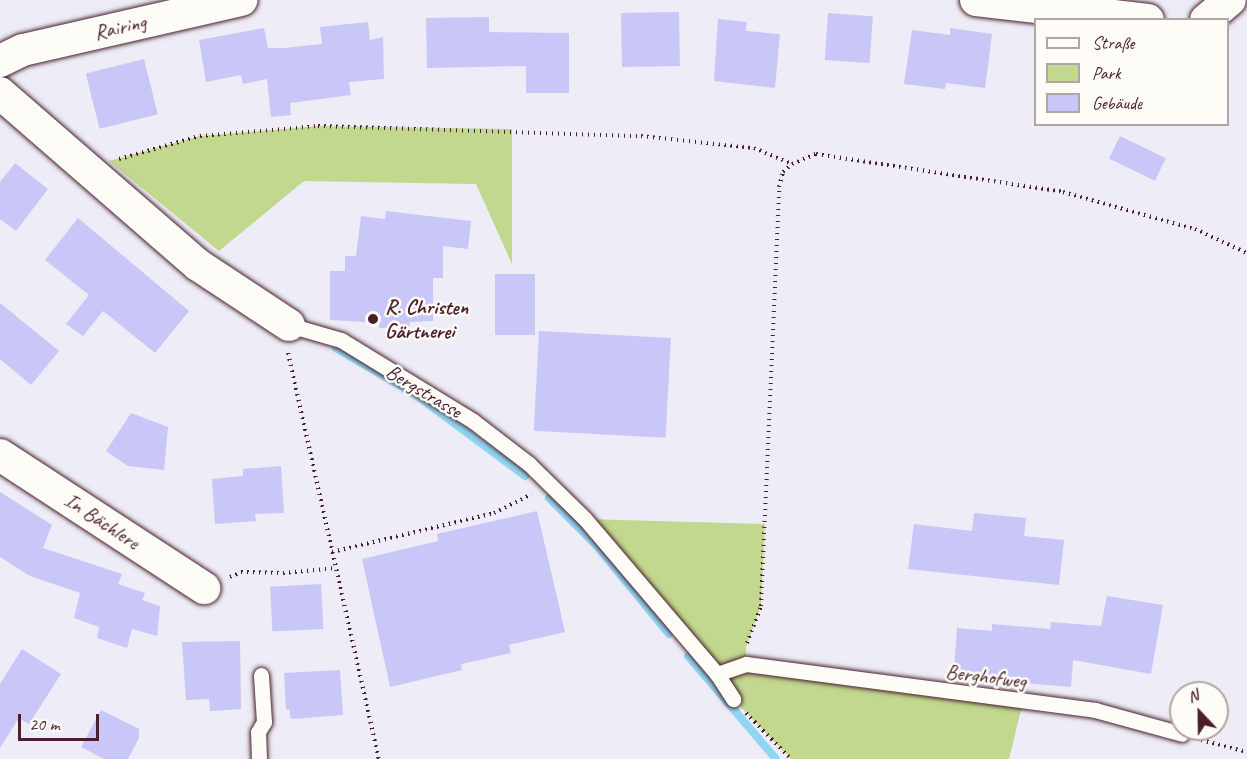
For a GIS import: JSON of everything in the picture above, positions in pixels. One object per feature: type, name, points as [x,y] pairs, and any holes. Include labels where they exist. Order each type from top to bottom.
[{"type":"street","name":"Rairing","points":[[0,61],[23,50],[241,0]]},
{"type":"street","points":[[976,0],[1131,18]]},
{"type":"street","points":[[1208,18],[1230,0]]},
{"type":"street","name":"Bergstrasse","points":[[0,93],[198,265],[289,324]]},
{"type":"street","name":"In Bächlere","points":[[0,455],[204,588]]},
{"type":"lane","name":"Bergstrasse","points":[[289,324],[351,346],[473,421],[547,481],[585,519],[717,674],[733,699]]},
{"type":"lane","name":"Berghofweg","points":[[717,674],[746,664],[1095,710],[1169,730]]},
{"type":"lane","points":[[259,759],[258,732],[264,722],[261,675]]},
{"type":"path","points":[[86,166],[200,136],[318,126],[641,136],[754,148],[792,164]]},
{"type":"path","points":[[746,664],[746,647],[761,606],[779,188],[783,172],[792,164],[816,154],[1063,192],[1195,229],[1247,253]]},
{"type":"path","points":[[289,324],[288,351],[379,759]]},
{"type":"path","points":[[332,552],[494,513],[528,498],[547,481]]},
{"type":"path","points":[[204,588],[241,572],[283,573],[336,568]]},
{"type":"path","points":[[733,699],[791,759]]},
{"type":"path","points":[[1206,741],[1247,753]]},
{"type":"green space","points":[[318,126],[512,129],[512,264],[476,184],[304,181],[219,251],[109,161],[200,136]]},
{"type":"green space","points":[[585,519],[765,524],[761,606],[746,647],[746,664],[1023,702],[1009,759],[791,759],[733,699]]},
{"type":"building","points":[[679,12],[680,66],[622,67],[621,13]]},
{"type":"building","points":[[828,13],[873,16],[870,63],[825,60]]},
{"type":"building","points":[[489,17],[489,32],[569,33],[569,93],[526,93],[526,66],[427,68],[426,18]]},
{"type":"building","points":[[718,19],[747,22],[746,31],[780,34],[775,88],[714,81]]},
{"type":"building","points":[[368,22],[370,40],[383,37],[384,79],[349,82],[351,95],[290,103],[291,115],[271,117],[267,79],[243,84],[241,75],[206,82],[199,40],[264,28],[268,48],[322,44],[320,27]]},
{"type":"building","points":[[950,28],[992,34],[985,88],[946,83],[945,89],[904,84],[912,30],[950,35]]},
{"type":"building","points":[[144,59],[158,114],[100,129],[86,74]]},
{"type":"building","points":[[1120,136],[1166,158],[1155,181],[1109,158]]},
{"type":"building","points":[[15,163],[48,189],[16,231],[0,219],[0,182]]},
{"type":"building","points":[[386,211],[471,221],[468,249],[443,246],[443,278],[433,278],[433,321],[410,322],[409,328],[379,328],[379,323],[330,320],[330,271],[345,271],[345,256],[356,256],[361,216],[385,219]]},
{"type":"building","points":[[78,218],[189,311],[155,353],[103,311],[83,336],[66,324],[89,295],[45,260]]},
{"type":"building","points":[[495,274],[535,274],[535,335],[495,335]]},
{"type":"building","points":[[0,303],[59,351],[31,385],[0,359]]},
{"type":"building","points":[[539,331],[671,338],[666,438],[534,431]]},
{"type":"building","points":[[131,413],[168,427],[164,470],[128,466],[106,451]]},
{"type":"building","points":[[281,466],[284,513],[255,514],[256,521],[215,524],[212,479],[243,476],[243,469]]},
{"type":"building","points":[[0,492],[52,525],[43,548],[122,574],[118,584],[145,593],[142,600],[160,606],[157,636],[132,629],[127,648],[97,638],[99,627],[74,618],[80,593],[30,576],[0,557]]},
{"type":"building","points":[[537,511],[565,632],[509,645],[511,653],[461,664],[462,670],[390,687],[362,559],[438,541],[437,534]]},
{"type":"building","points":[[974,513],[1026,518],[1024,536],[1064,540],[1059,585],[908,569],[914,524],[972,531]]},
{"type":"building","points":[[321,584],[323,629],[272,632],[270,587]]},
{"type":"building","points":[[1107,596],[1163,605],[1151,674],[1073,660],[1071,687],[987,680],[988,674],[954,671],[957,628],[992,631],[992,624],[1050,629],[1051,622],[1101,626]]},
{"type":"building","points":[[240,641],[241,709],[210,711],[209,699],[186,700],[182,642]]},
{"type":"building","points":[[22,649],[61,674],[29,724],[19,718],[0,748],[0,684]]},
{"type":"building","points":[[340,670],[343,715],[291,719],[289,709],[286,710],[284,673]]},
{"type":"building","points":[[101,710],[139,729],[139,738],[128,759],[104,759],[81,747]]},
{"type":"waterway","points":[[336,348],[416,395],[525,476]]},
{"type":"waterway","points":[[549,498],[596,545],[669,634]]},
{"type":"waterway","points":[[688,656],[776,759]]},
{"type":"place","name":"R. Christen Gärtnerei","points":[[373,319]]}]
